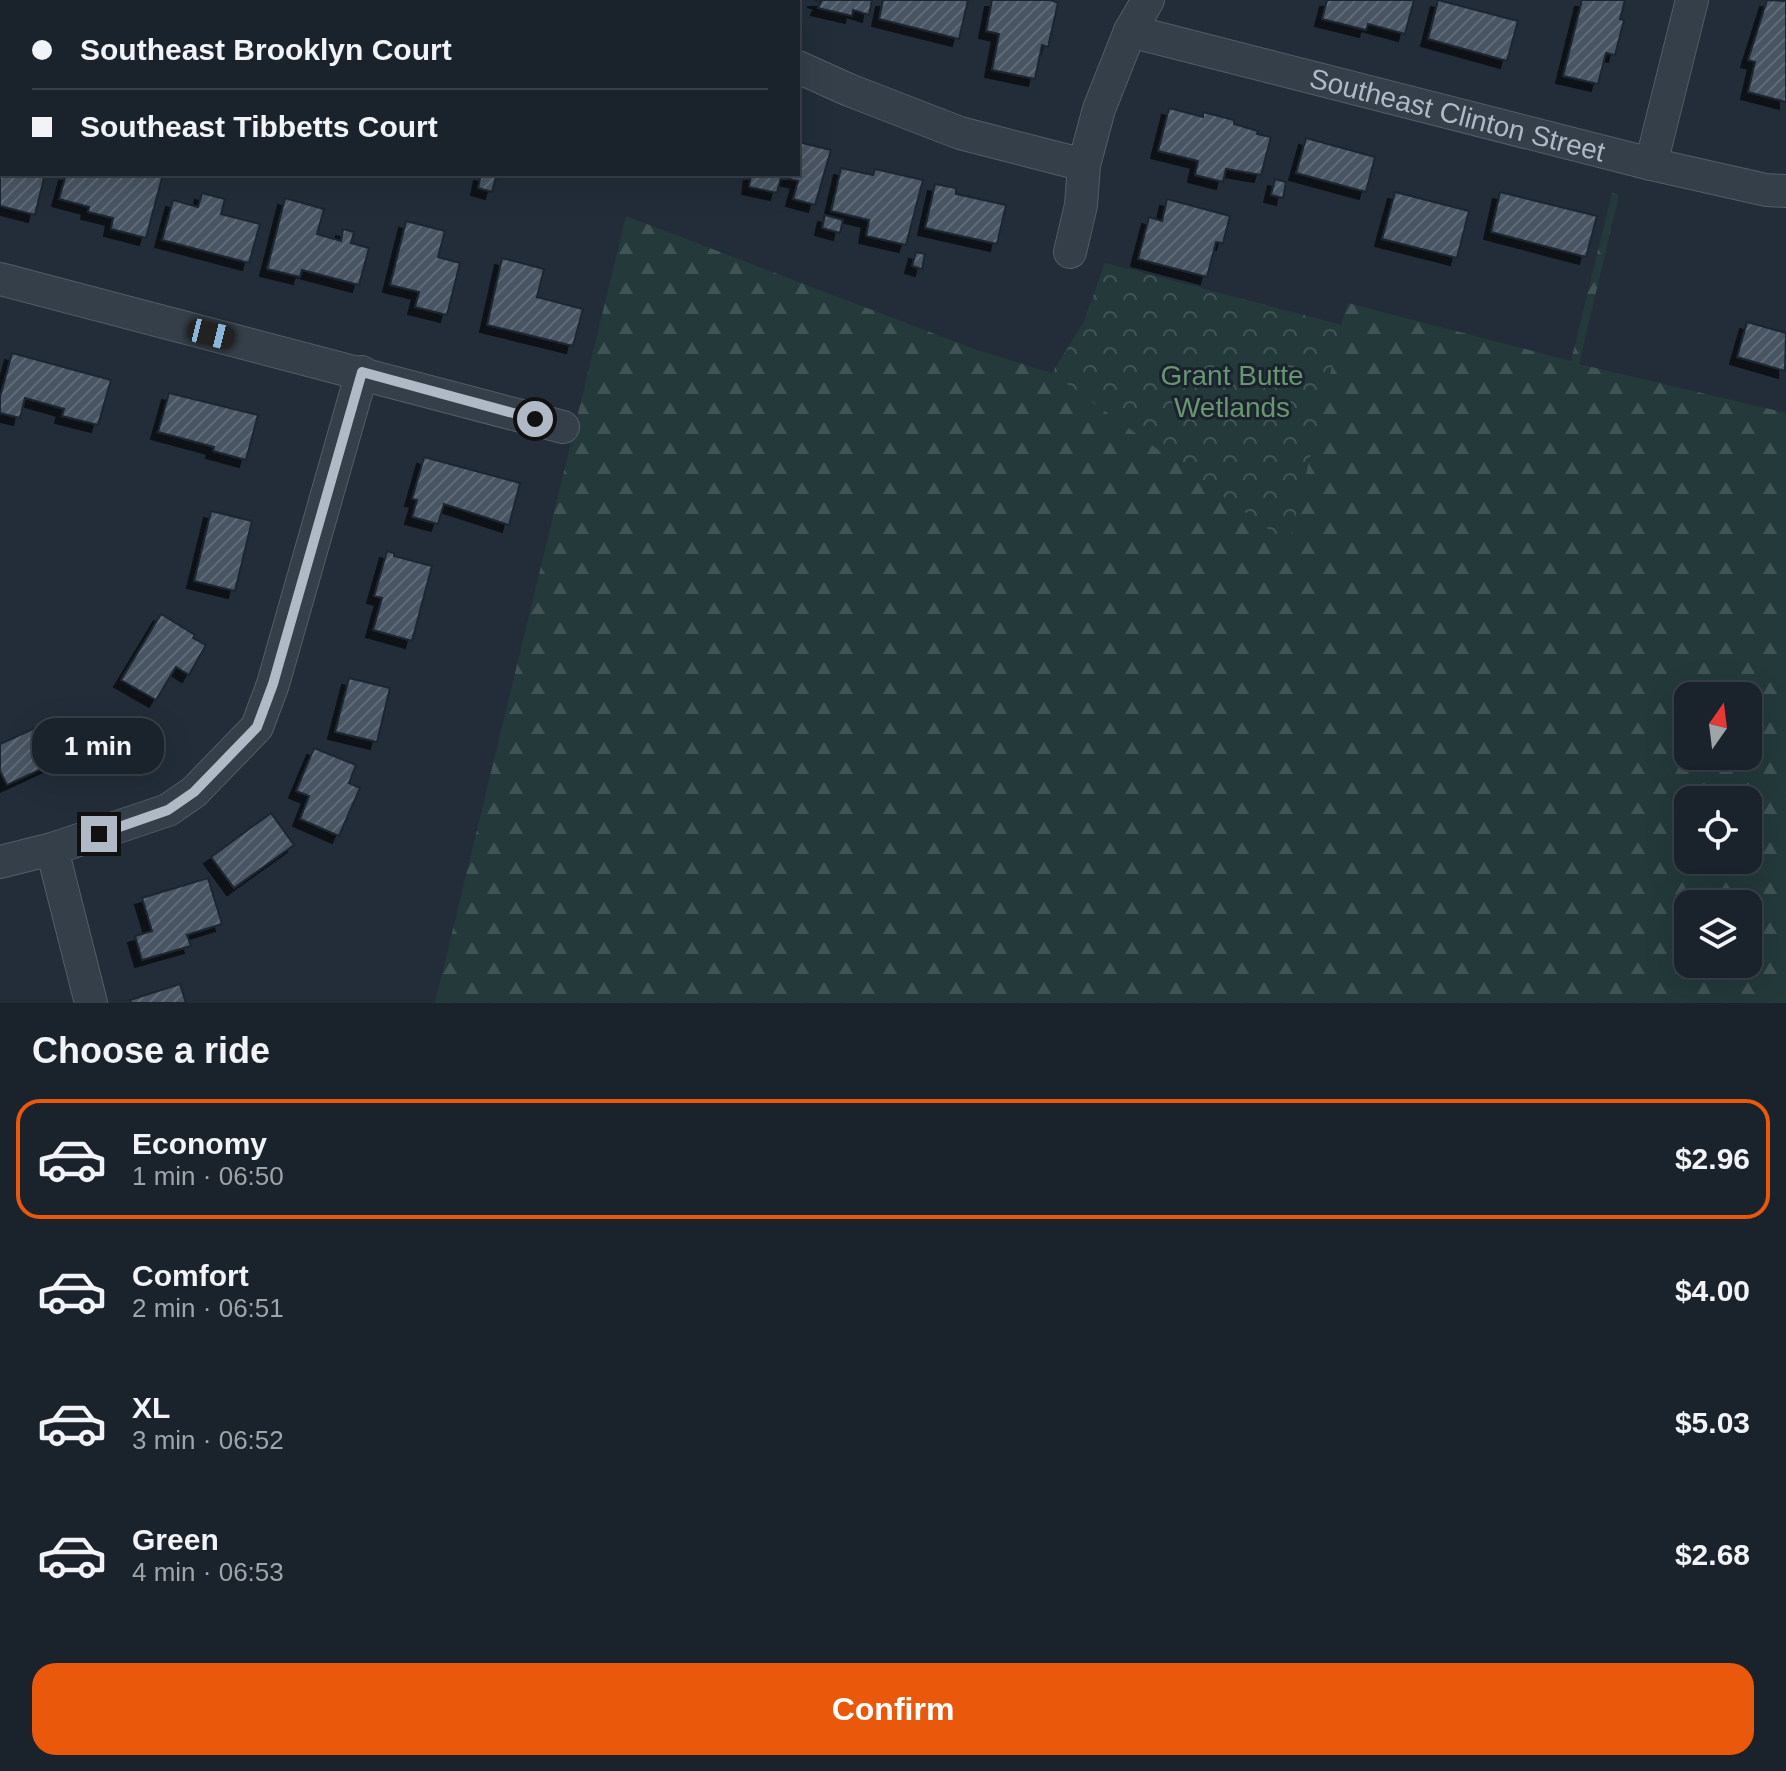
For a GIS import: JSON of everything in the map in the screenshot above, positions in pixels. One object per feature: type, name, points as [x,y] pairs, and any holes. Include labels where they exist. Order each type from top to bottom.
[{"type":"street","points":[[1070,252],[1081,205],[1084,165],[1099,109],[1130,31],[1148,0]]},
{"type":"street","points":[[1651,164],[1692,0]]},
{"type":"street","name":"Southeast Clinton Street","points":[[1130,31],[1651,164],[1766,190],[1786,191]]},
{"type":"street","points":[[800,68],[960,133],[1084,165]]},
{"type":"street","points":[[0,279],[563,427]]},
{"type":"street","points":[[0,862],[52,849],[168,810],[194,792],[257,727],[273,684],[362,372]]},
{"type":"street","points":[[52,849],[91,1003]]},
{"type":"green space","points":[[1612,193],[1619,195],[1579,364],[1786,413],[1786,1003],[435,1003],[626,216],[977,350],[1052,373],[1084,322],[1105,263],[1341,325],[1348,303],[1571,361]]},
{"type":"green space","name":"Grant Butte Wetlands","points":[[1105,263],[1342,325],[1289,544],[1052,373],[1084,322]]},
{"type":"building","points":[[814,0],[872,0],[869,15],[853,10],[852,16],[818,8],[821,2]]},
{"type":"building","points":[[883,0],[968,0],[959,39],[879,19]]},
{"type":"building","points":[[992,0],[1051,0],[1058,3],[1048,47],[1042,45],[1035,79],[992,70],[999,34],[986,31]]},
{"type":"building","points":[[1327,0],[1414,0],[1405,34],[1368,24],[1366,30],[1322,19]]},
{"type":"building","points":[[1438,0],[1518,21],[1507,61],[1428,39]]},
{"type":"building","points":[[1582,0],[1625,0],[1620,19],[1624,20],[1615,55],[1606,53],[1598,84],[1563,76]]},
{"type":"building","points":[[1767,0],[1786,1],[1786,102],[1748,92],[1755,62],[1748,60]]},
{"type":"building","points":[[1169,108],[1203,117],[1203,112],[1234,120],[1234,124],[1271,137],[1261,175],[1226,169],[1223,182],[1195,175],[1198,161],[1158,151]]},
{"type":"building","points":[[1306,138],[1375,157],[1366,192],[1296,173]]},
{"type":"building","points":[[800,142],[831,150],[815,205],[793,199],[798,181],[781,177],[777,193],[749,187],[751,176],[800,176]]},
{"type":"building","points":[[841,168],[873,175],[875,169],[923,180],[906,245],[866,236],[869,220],[831,211]]},
{"type":"building","points":[[0,176],[45,176],[35,215],[0,206]]},
{"type":"building","points":[[65,176],[162,176],[146,238],[111,229],[113,218],[88,212],[89,207],[59,199]]},
{"type":"building","points":[[481,176],[496,177],[492,192],[478,188]]},
{"type":"building","points":[[1275,179],[1286,182],[1283,198],[1271,195]]},
{"type":"building","points":[[935,184],[956,188],[956,194],[1006,205],[997,244],[925,228]]},
{"type":"building","points":[[1395,192],[1469,211],[1457,258],[1382,239]]},
{"type":"building","points":[[1500,192],[1597,216],[1586,257],[1491,232]]},
{"type":"building","points":[[202,193],[225,199],[221,214],[260,224],[249,263],[162,240],[173,200],[198,207]]},
{"type":"building","points":[[285,198],[324,209],[317,234],[341,241],[343,229],[354,232],[351,243],[369,248],[359,285],[302,270],[300,277],[267,269]]},
{"type":"building","points":[[1167,199],[1230,216],[1223,243],[1216,242],[1207,277],[1138,259],[1149,217],[1162,221]]},
{"type":"building","points":[[825,215],[843,220],[840,233],[822,228]]},
{"type":"building","points":[[406,221],[445,231],[438,257],[460,263],[447,315],[415,307],[419,292],[390,285]]},
{"type":"building","points":[[916,252],[925,254],[922,269],[912,266]]},
{"type":"building","points":[[502,258],[544,269],[537,297],[583,309],[573,346],[487,325]]},
{"type":"building","points":[[1747,322],[1786,333],[1785,371],[1737,357]]},
{"type":"building","points":[[12,353],[111,380],[98,425],[62,416],[64,409],[25,398],[20,418],[0,413],[0,397]]},
{"type":"building","points":[[169,393],[258,415],[246,460],[213,451],[214,447],[158,432]]},
{"type":"building","points":[[424,457],[520,483],[509,525],[444,504],[438,524],[412,517],[417,500],[412,499]]},
{"type":"building","points":[[211,511],[252,521],[235,591],[194,581]]},
{"type":"building","points":[[387,551],[394,553],[394,556],[432,566],[412,641],[373,630],[382,598],[374,596]]},
{"type":"building","points":[[161,614],[206,645],[189,675],[176,667],[156,700],[121,680]]},
{"type":"building","points":[[349,678],[390,688],[377,742],[335,732]]},
{"type":"building","points":[[57,718],[120,721],[120,764],[65,758],[7,785],[0,771],[0,744]]},
{"type":"building","points":[[314,748],[356,765],[349,783],[360,788],[339,836],[300,819],[309,796],[296,791]]},
{"type":"building","points":[[271,813],[294,845],[234,888],[211,857]]},
{"type":"building","points":[[208,878],[222,924],[187,935],[191,946],[142,960],[135,936],[152,931],[142,898]]},
{"type":"building","points":[[180,984],[186,1003],[131,1003],[130,1000]]},
{"type":"route","points":[[99,834],[168,810],[194,792],[257,727],[273,684],[362,372],[535,419]]}]
